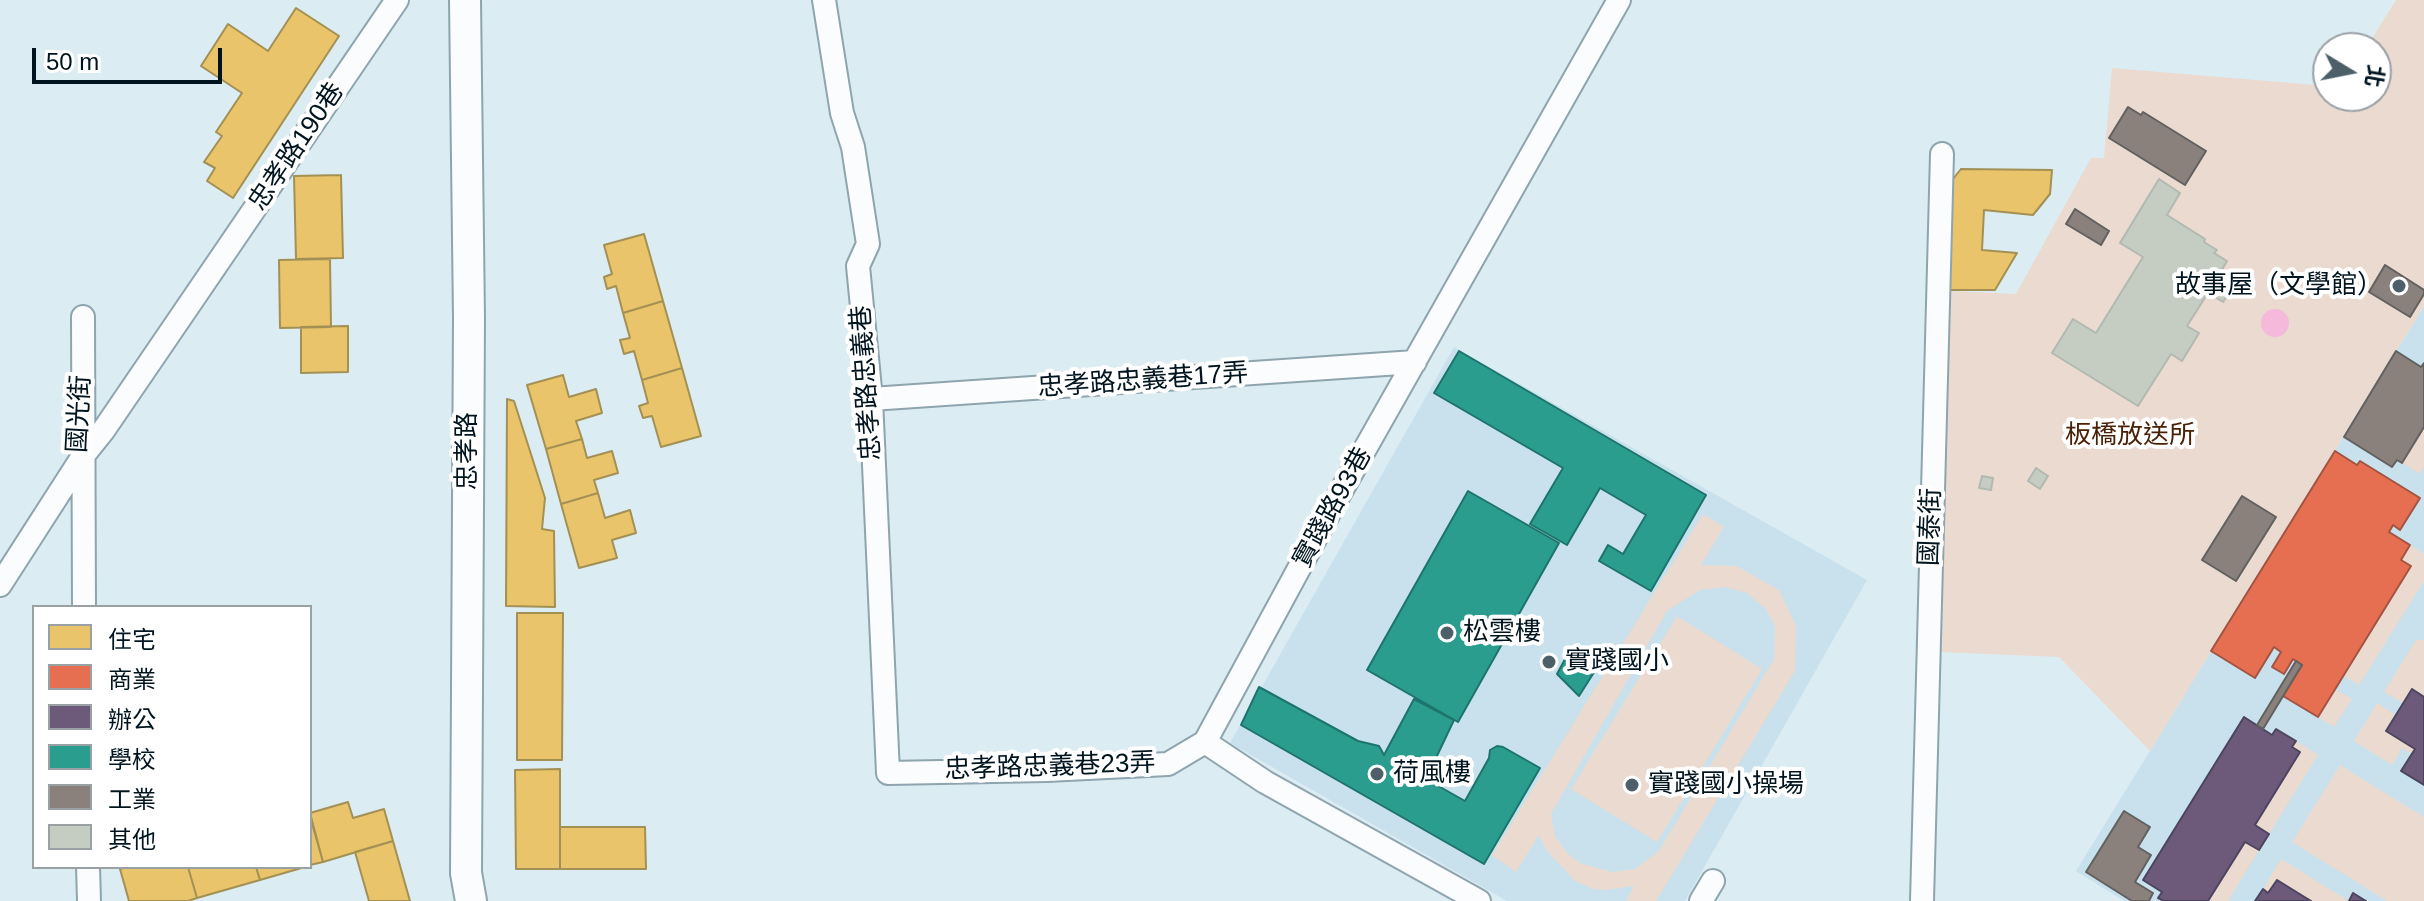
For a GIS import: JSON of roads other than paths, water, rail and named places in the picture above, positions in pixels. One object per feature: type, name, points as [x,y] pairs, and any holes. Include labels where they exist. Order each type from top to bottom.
[{"type":"street","name":"忠孝路190巷","points":[[83,456],[397,0]]},
{"type":"street","name":"忠孝路","points":[[465,0],[469,318],[466,873],[471,901]]},
{"type":"street","name":"忠孝路忠義巷","points":[[824,0],[842,113],[853,147],[868,244],[858,266],[871,399],[888,773]]},
{"type":"street","name":"實踐路93巷","points":[[1205,742],[1619,0]]},
{"type":"street","name":"國泰街","points":[[1922,901],[1942,154]]},
{"type":"street","name":"國光街","points":[[0,585],[83,456],[83,317]]},
{"type":"street","name":"忠孝路忠義巷17弄","points":[[871,399],[1415,362]]},
{"type":"street","points":[[83,456],[84,605]]},
{"type":"street","points":[[1205,742],[1265,782],[1479,901]]},
{"type":"street","name":"忠孝路忠義巷23弄","points":[[888,773],[1061,770],[1168,764],[1205,742]]},
{"type":"street","points":[[88,869],[89,901]]},
{"type":"street","points":[[1701,901],[1713,881]]},
{"type":"place","name":"故事屋（文學館）","points":[[2399,286]]},
{"type":"place","name":"松雲樓","points":[[1447,633]]},
{"type":"place","name":"實踐國小","points":[[1549,662]]},
{"type":"place","name":"荷風樓","points":[[1377,774]]},
{"type":"place","name":"實踐國小操場","points":[[1632,785]]},
{"type":"park label","name":"板橋放送所","points":[[2130,436]]}]
